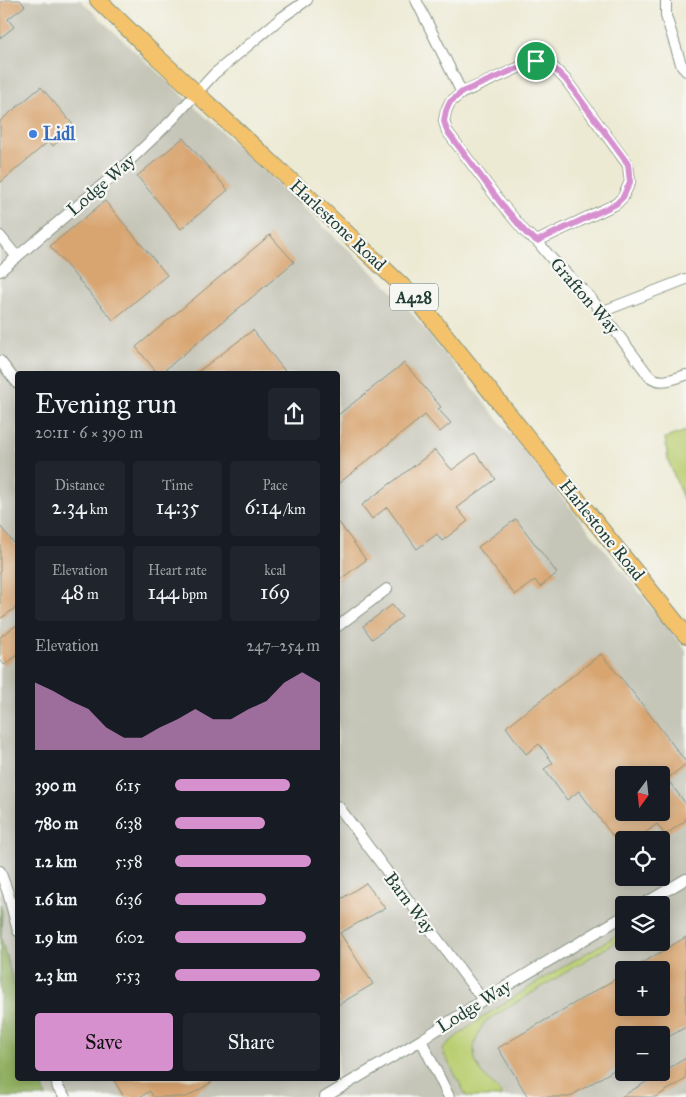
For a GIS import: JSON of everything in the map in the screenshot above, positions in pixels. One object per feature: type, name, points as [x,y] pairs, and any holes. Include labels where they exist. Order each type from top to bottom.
[{"type":"main road","name":"Harlestone Road","points":[[98,0],[416,300],[686,635]]},
{"type":"street","name":"Lodge Way","points":[[0,271],[120,170],[172,120],[214,74],[281,18],[307,0]]},
{"type":"street","points":[[416,0],[462,92],[527,64],[536,61],[548,62],[566,80],[628,164],[630,182],[623,197],[616,204],[537,241]]},
{"type":"street","points":[[666,0],[666,16],[681,64],[686,71]]},
{"type":"street","name":"Grafton Way","points":[[462,92],[450,102],[446,111],[444,121],[447,131],[500,202],[526,233],[537,241],[590,297],[649,376],[654,380],[663,381],[686,375]]},
{"type":"street","points":[[0,236],[17,257]]},
{"type":"street","points":[[601,312],[686,279]]},
{"type":"street","points":[[0,361],[15,380]]},
{"type":"street","points":[[340,624],[387,589]]},
{"type":"street","name":"Barn Way","points":[[340,809],[483,1000]]},
{"type":"street","points":[[0,871],[12,891],[15,911]]},
{"type":"street","points":[[657,896],[686,879]]},
{"type":"street","name":"Lodge Way","points":[[325,1097],[615,921]]},
{"type":"street","points":[[421,1040],[449,1097]]},
{"type":"street","points":[[56,1081],[58,1088],[65,1097]]},
{"type":"shaded area","points":[[0,0],[80,0],[395,293],[686,651],[686,1097],[46,1097],[42,1081],[340,1081],[340,371],[15,371],[15,986],[1,938]]},
{"type":"green space","points":[[686,431],[686,506],[668,460],[665,438]]},
{"type":"green space","points":[[0,904],[2,911],[1,938],[15,986],[15,1081],[42,1081],[46,1097],[0,1097]]},
{"type":"green space","points":[[615,936],[615,942],[486,1021],[479,1032],[474,1056],[481,1071],[500,1092],[501,1097],[467,1097],[444,1054],[443,1048],[466,1029],[551,974]]},
{"type":"building","points":[[5,0],[20,0],[25,6],[8,19],[14,27],[0,38],[0,3]]},
{"type":"building","name":"Lidl","points":[[41,87],[75,127],[53,146],[49,141],[0,183],[0,121]]},
{"type":"building","points":[[183,138],[228,190],[181,229],[137,176]]},
{"type":"building","points":[[105,201],[167,275],[113,320],[50,246]]},
{"type":"building","points":[[270,235],[294,262],[164,371],[156,371],[136,347]]},
{"type":"building","points":[[253,330],[285,371],[199,371]]},
{"type":"building","points":[[404,363],[441,407],[438,409],[451,423],[440,432],[425,415],[340,482],[340,413]]},
{"type":"building","points":[[435,450],[452,470],[475,453],[496,479],[457,508],[468,521],[442,541],[437,534],[417,549],[387,507],[372,519],[362,505]]},
{"type":"building","points":[[516,519],[557,573],[540,587],[535,580],[515,595],[478,547]]},
{"type":"building","points":[[340,524],[366,560],[340,580]]},
{"type":"building","points":[[0,526],[15,544],[15,608],[0,619]]},
{"type":"building","points":[[392,605],[402,617],[372,639],[363,626]]},
{"type":"building","points":[[15,626],[15,657],[4,665],[0,659],[0,637]]},
{"type":"building","points":[[601,654],[686,762],[670,777],[670,766],[615,766],[615,821],[670,821],[670,783],[686,804],[686,820],[670,831],[662,831],[657,824],[647,831],[615,831],[615,839],[579,791],[567,800],[544,769],[553,763],[539,744],[526,754],[506,727]]},
{"type":"building","points":[[366,883],[385,908],[340,933],[340,900]]},
{"type":"building","points":[[340,933],[373,984],[340,1004]]},
{"type":"building","points":[[686,937],[686,1027],[670,1036],[670,1026],[615,1026],[615,1069],[569,1097],[528,1097],[498,1048],[615,979],[615,1016],[670,1016],[670,961],[645,961],[662,951],[670,951],[670,946]]},
{"type":"building","points":[[686,1058],[686,1079],[656,1097],[621,1097],[648,1081],[670,1081],[670,1068]]},
{"type":"building","points":[[114,1081],[214,1081],[187,1097],[153,1097],[150,1091],[140,1097],[124,1097]]},
{"type":"place","name":"Lidl","points":[[33,134]]},
{"type":"route","points":[[536,61],[548,62],[566,80],[628,164],[630,182],[623,197],[616,204],[537,241],[526,233],[500,202],[447,131],[444,121],[450,102],[462,92],[536,61]]}]
